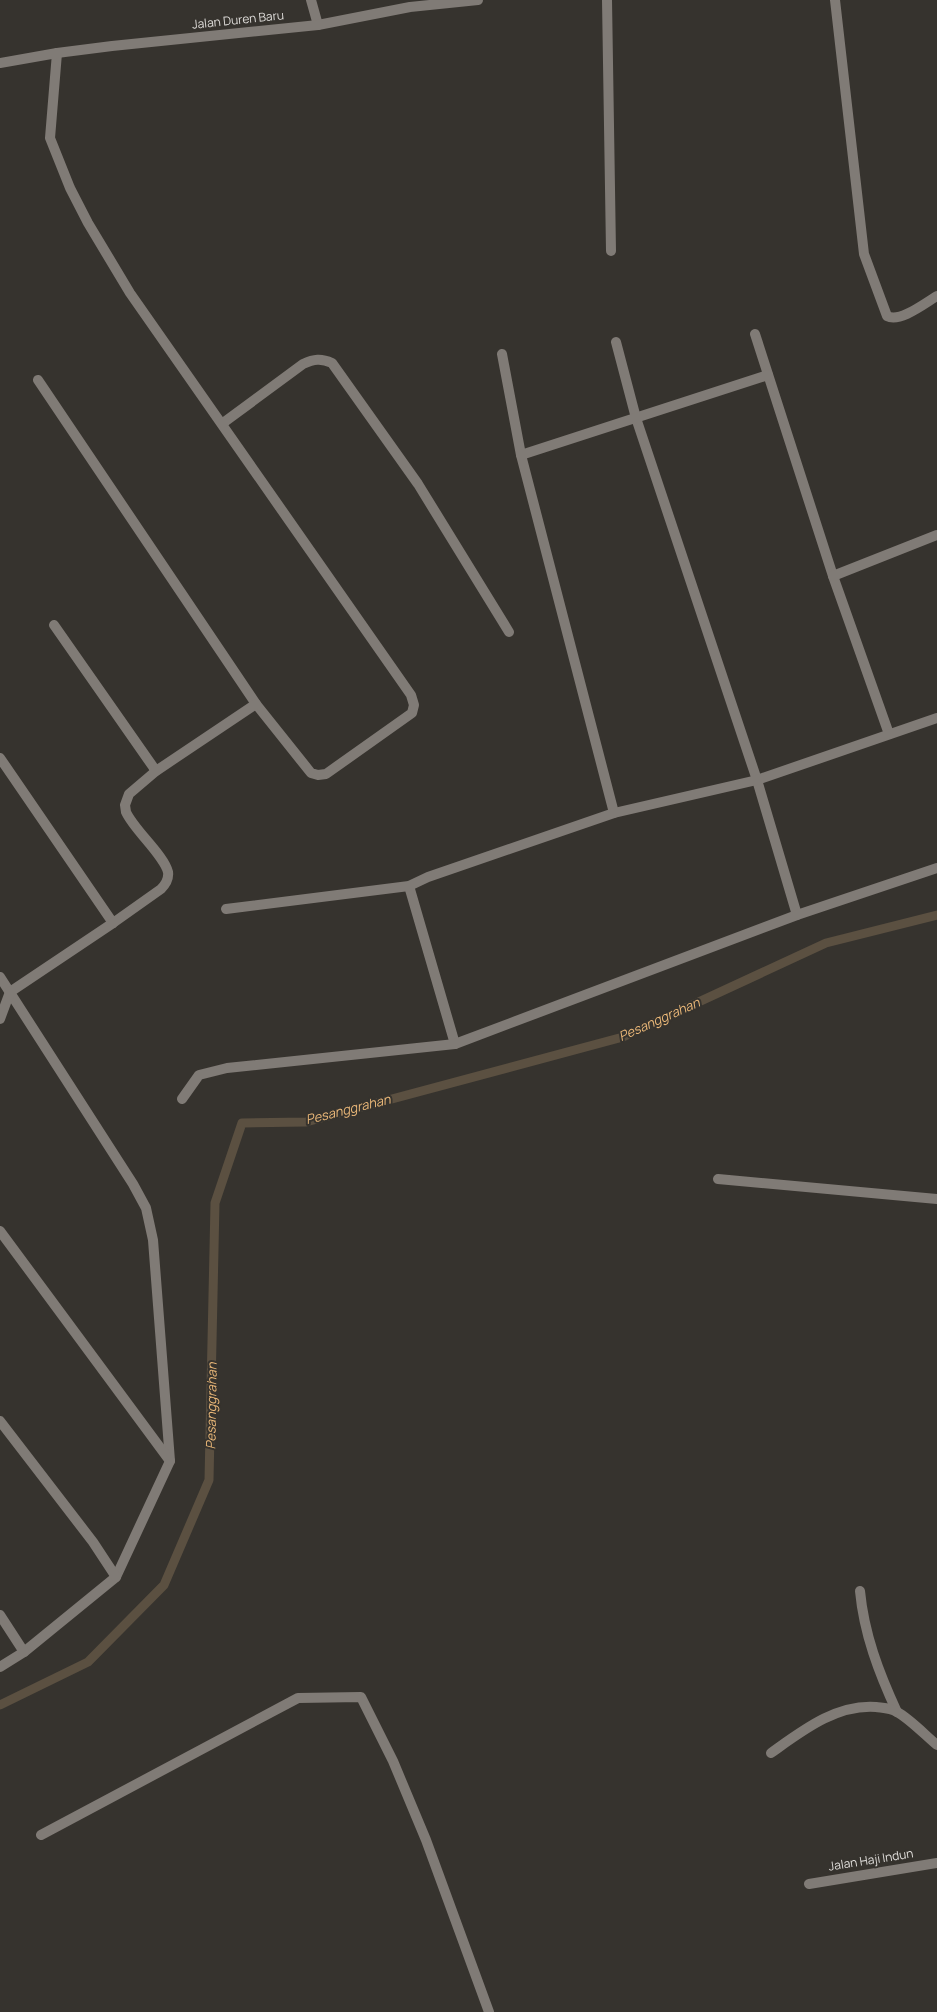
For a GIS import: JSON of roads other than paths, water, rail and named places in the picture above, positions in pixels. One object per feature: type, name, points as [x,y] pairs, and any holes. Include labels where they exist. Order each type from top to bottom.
[{"type":"street","points":[[311,0],[318,25]]},
{"type":"street","name":"Jalan Duren Baru","points":[[0,64],[57,53],[318,25],[409,3],[478,0]]},
{"type":"street","points":[[607,0],[611,251]]},
{"type":"street","points":[[835,0],[863,246],[868,264],[888,316],[892,318],[900,318],[937,296]]},
{"type":"street","points":[[38,380],[256,704],[311,773],[318,775],[326,774],[412,713],[414,705],[411,696],[223,423],[130,292],[88,223],[70,188],[50,138],[57,53]]},
{"type":"street","points":[[755,334],[834,576],[889,734]]},
{"type":"street","points":[[616,342],[636,418],[757,780],[797,915]]},
{"type":"street","points":[[502,354],[521,455],[614,813]]},
{"type":"street","points":[[223,423],[303,364],[312,360],[323,360],[332,363],[418,484],[509,632]]},
{"type":"street","points":[[521,455],[768,375]]},
{"type":"street","points":[[834,576],[937,535]]},
{"type":"street","points":[[54,625],[156,771]]},
{"type":"street","points":[[0,1019],[10,992],[113,923],[161,888],[168,877],[165,865],[126,812],[125,805],[129,794],[156,771],[256,704]]},
{"type":"street","points":[[226,909],[409,886],[428,877],[614,813],[757,780],[937,718]]},
{"type":"street","points":[[0,758],[113,923]]},
{"type":"street","points":[[182,1099],[199,1075],[227,1068],[455,1044],[797,915],[937,868]]},
{"type":"street","points":[[409,886],[455,1044]]},
{"type":"street","points":[[0,977],[146,1208],[153,1240],[170,1460],[116,1576],[24,1652],[0,1667]]},
{"type":"street","points":[[718,1179],[937,1199]]},
{"type":"street","points":[[0,1231],[170,1460]]},
{"type":"street","points":[[0,1421],[93,1542],[116,1576]]},
{"type":"street","points":[[860,1591],[862,1611],[869,1646],[897,1712]]},
{"type":"street","points":[[0,1615],[24,1652]]},
{"type":"street","points":[[41,1835],[298,1698],[361,1697],[393,1761],[426,1840],[489,2012]]},
{"type":"street","points":[[771,1753],[812,1725],[844,1710],[860,1706],[886,1708],[897,1712],[937,1746]]},
{"type":"street","name":"Jalan Haji Indun","points":[[810,1884],[937,1863]]},
{"type":"waterway","name":"Pesanggrahan","points":[[0,1705],[88,1662],[164,1585],[209,1480],[215,1203],[242,1123],[306,1122],[623,1037],[826,943],[937,915]]}]
